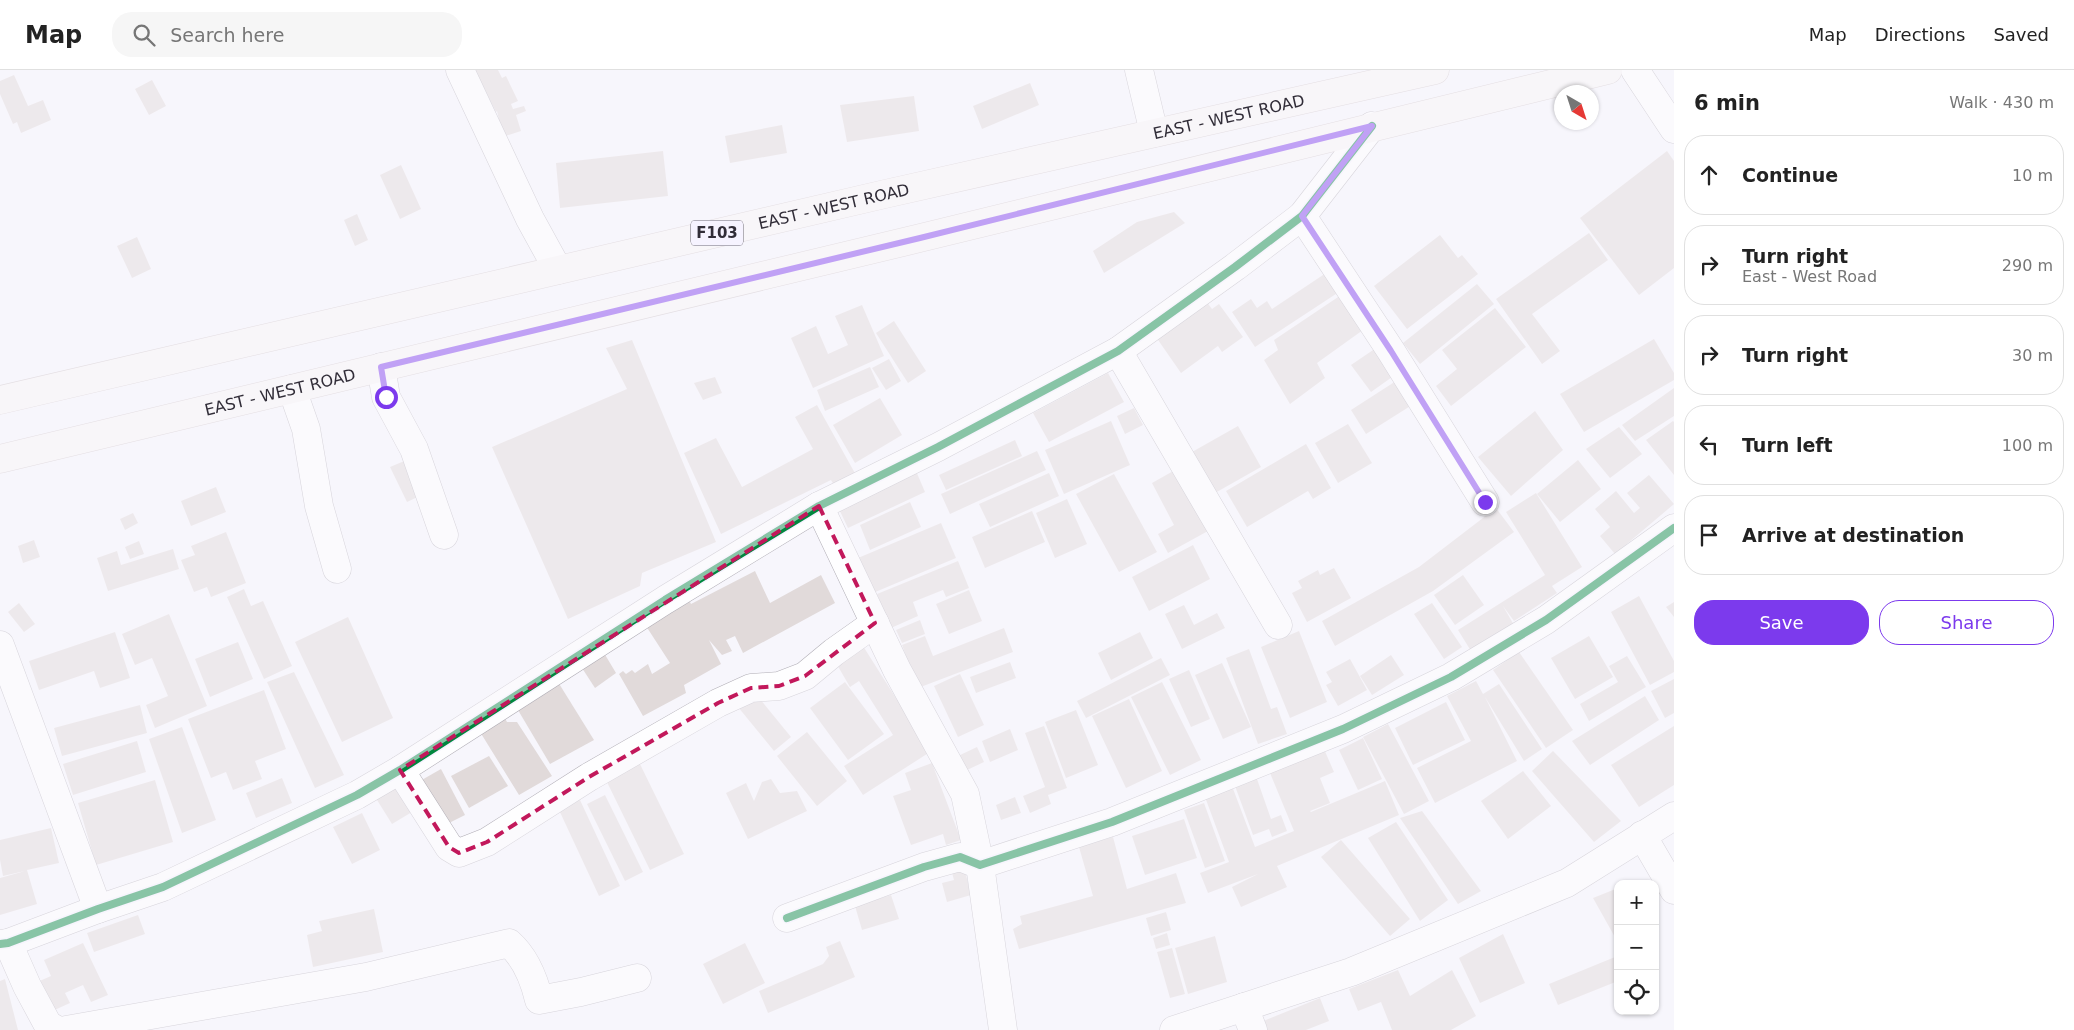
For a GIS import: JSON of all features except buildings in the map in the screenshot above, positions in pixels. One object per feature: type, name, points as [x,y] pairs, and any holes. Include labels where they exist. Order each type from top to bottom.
[{"type":"main road","name":"EAST - WEST ROAD","points":[[0,400],[558,270],[1434,70]]},
{"type":"main road","name":"EAST - WEST ROAD","points":[[0,458],[911,240],[1372,126],[1608,70]]},
{"type":"street","points":[[460,70],[530,219],[558,270]]},
{"type":"street","points":[[1138,70],[1154,133]]},
{"type":"street","points":[[1635,70],[1674,129]]},
{"type":"street","points":[[57,1030],[48,1025],[4,944],[163,887],[357,794],[400,770],[657,605],[819,506],[938,447],[1118,351],[1302,216],[1372,126]]},
{"type":"street","points":[[1302,216],[1391,351],[1485,502]]},
{"type":"street","points":[[1118,351],[1278,624]]},
{"type":"street","points":[[381,367],[386,397],[414,449],[444,535]]},
{"type":"street","points":[[292,389],[306,429],[319,506],[338,569]]},
{"type":"street","points":[[819,506],[897,670],[965,794],[980,865],[1003,1030]]},
{"type":"street","points":[[787,918],[924,868],[960,857],[980,865],[1112,822],[1343,729],[1451,677],[1546,620],[1674,528]]},
{"type":"street","points":[[400,770],[449,847],[459,853],[487,842],[588,777],[718,703],[751,688],[778,686],[805,676],[834,652],[875,623]]},
{"type":"street","points":[[0,645],[98,909]]},
{"type":"street","points":[[1174,1030],[1249,1019],[1351,972],[1567,883],[1674,816]]},
{"type":"street","points":[[1642,835],[1674,890]]},
{"type":"street","points":[[66,1030],[366,977],[509,943],[520,953],[535,982],[539,1000],[637,978]]},
{"type":"highlighted area","points":[[819,506],[875,623],[805,676],[779,686],[751,688],[718,703],[589,777],[487,842],[459,853],[449,847],[400,770]]},
{"type":"cycle path","points":[[0,944],[8,943],[163,887],[357,795],[400,770],[665,600],[819,506],[938,447],[1118,351],[1302,216],[1372,126]]},
{"type":"cycle path","points":[[787,918],[924,867],[960,857],[980,865],[1112,822],[1343,729],[1451,677],[1546,620],[1674,528]]},
{"type":"route","points":[[386,397],[381,367],[920,238],[1372,126],[1302,216],[1391,351],[1485,502]]}]
